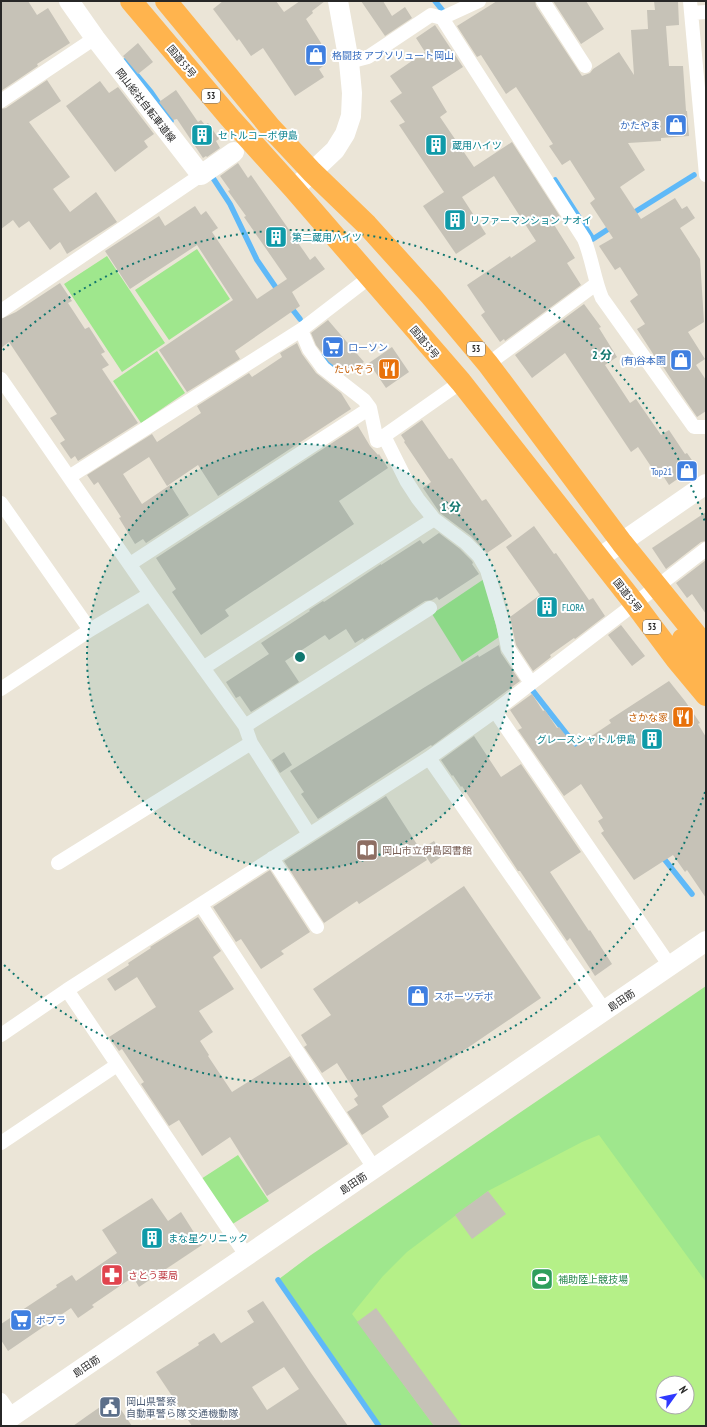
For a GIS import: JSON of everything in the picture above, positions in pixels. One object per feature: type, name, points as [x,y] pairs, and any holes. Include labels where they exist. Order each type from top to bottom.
[{"type":"highway","name":"国道53号","points":[[131,1],[242,146],[294,189],[461,382],[611,550],[647,595],[706,647]]},
{"type":"highway","name":"国道53号","points":[[166,1],[270,127],[312,172],[368,225],[488,364],[611,550]]},
{"type":"highway","name":"53","points":[[392,253],[408,286],[499,396],[611,550]]},
{"type":"highway","name":"国道53号","points":[[647,595],[676,659],[706,695]]},
{"type":"highway","name":"53","points":[[647,595],[706,667]]},
{"type":"street","name":"岡山総社自転車道線","points":[[69,1],[95,38],[201,175]]},
{"type":"street","points":[[294,189],[335,150],[345,134],[351,116],[352,93],[349,62],[338,1]]},
{"type":"street","points":[[349,62],[368,57],[431,15],[442,18],[479,1]]},
{"type":"street","points":[[543,1],[585,66]]},
{"type":"street","points":[[706,12],[691,7],[706,175]]},
{"type":"street","points":[[442,18],[584,238],[590,253],[596,284],[602,298],[694,427],[706,427]]},
{"type":"street","points":[[1,101],[95,38]]},
{"type":"street","points":[[1,311],[270,127]]},
{"type":"street","points":[[69,477],[301,330],[370,277]]},
{"type":"street","points":[[488,364],[596,284]]},
{"type":"street","points":[[301,330],[309,350],[323,368],[364,400],[370,408],[377,441],[461,382]]},
{"type":"street","points":[[1,379],[150,594],[244,726],[251,743],[309,834]]},
{"type":"street","points":[[130,564],[370,408]]},
{"type":"street","points":[[384,436],[407,482],[418,499],[434,519],[466,543],[479,556],[487,570],[503,624],[508,648],[531,683]]},
{"type":"street","points":[[611,550],[706,484]]},
{"type":"street","points":[[1,503],[90,630]]},
{"type":"street","points":[[203,668],[434,519]]},
{"type":"street","points":[[1,1035],[67,990],[429,758],[495,711],[706,550]]},
{"type":"street","points":[[1,689],[90,630],[150,594]]},
{"type":"street","points":[[244,726],[430,608]]},
{"type":"street","points":[[495,711],[670,966]]},
{"type":"street","points":[[58,863],[251,743]]},
{"type":"street","points":[[429,758],[605,1011]]},
{"type":"street","points":[[272,858],[317,927]]},
{"type":"street","points":[[201,905],[374,1168]]},
{"type":"street","name":"島田筋","points":[[7,1420],[706,941]]},
{"type":"street","points":[[67,990],[246,1255]]},
{"type":"street","points":[[1,1144],[117,1065]]},
{"type":"street","points":[[1,1400],[7,1420]]},
{"type":"green space","points":[[197,249],[230,299],[169,340],[135,290]]},
{"type":"green space","points":[[107,256],[165,343],[122,372],[64,284]]},
{"type":"green space","points":[[157,351],[185,393],[141,423],[113,381]]},
{"type":"green space","points":[[484,579],[499,637],[462,662],[432,614]]},
{"type":"green space","name":"補助陸上競技場","points":[[706,986],[706,1426],[380,1426],[279,1279],[311,1255]]},
{"type":"green space","name":"補助陸上競技場","points":[[599,1135],[706,1282],[706,1426],[434,1426],[352,1314],[383,1276],[407,1252],[488,1191],[582,1142]]},
{"type":"green space","points":[[238,1155],[269,1201],[231,1225],[201,1179]]},
{"type":"building","points":[[1,1],[28,1],[37,15],[48,8],[70,43],[37,64],[38,66],[1,91]]},
{"type":"building","points":[[223,1],[276,1],[284,12],[300,1],[325,1],[312,11],[313,13],[306,19],[321,43],[326,64],[319,69],[324,77],[295,96],[263,48],[251,56],[239,39],[237,41],[213,9]]},
{"type":"building","points":[[361,1],[383,1],[392,16],[405,7],[412,18],[385,36]]},
{"type":"building","points":[[497,1],[535,1],[536,6],[582,76],[590,73],[593,69],[619,52],[634,75],[631,30],[648,29],[647,10],[655,10],[654,1],[678,1],[679,25],[666,26],[669,66],[683,66],[689,136],[661,138],[661,141],[628,143],[645,170],[620,187],[641,219],[675,198],[682,209],[687,206],[695,218],[680,228],[700,259],[704,322],[688,332],[705,359],[696,365],[706,380],[706,411],[697,417],[637,329],[645,324],[630,301],[638,295],[620,267],[615,270],[599,246],[613,238],[590,203],[595,199],[570,160],[562,165],[549,146],[553,144],[516,87],[506,94],[481,55],[477,57],[457,26]]},
{"type":"building","points":[[553,1],[586,1],[604,29],[581,44]]},
{"type":"building","points":[[435,25],[463,67],[432,87],[447,112],[440,117],[474,167],[512,142],[561,218],[553,223],[575,258],[567,263],[581,285],[505,341],[504,339],[500,342],[481,315],[485,312],[467,285],[510,256],[511,258],[536,241],[494,176],[462,197],[486,234],[456,254],[423,206],[444,192],[399,125],[405,122],[390,101],[402,93],[390,76],[425,52],[416,38]]},
{"type":"building","points":[[138,43],[153,62],[138,74],[123,56]]},
{"type":"building","points":[[47,80],[61,101],[29,122],[70,177],[53,189],[70,212],[96,192],[117,222],[67,254],[60,242],[50,250],[29,221],[19,228],[13,220],[1,229],[1,109],[6,108]]},
{"type":"building","points":[[100,81],[109,93],[118,87],[154,134],[144,141],[148,147],[115,172],[66,106]]},
{"type":"building","points":[[176,90],[198,122],[201,120],[205,125],[208,123],[219,139],[216,141],[220,148],[207,157],[206,156],[203,158],[177,119],[173,120],[159,102]]},
{"type":"building","points":[[238,163],[248,178],[251,175],[310,260],[315,256],[325,269],[292,292],[300,306],[235,351],[240,359],[187,392],[159,350],[233,300],[197,245],[130,289],[105,251],[159,216],[165,226],[195,206],[201,215],[206,211],[218,228],[212,232],[257,299],[287,279],[244,217],[246,216],[228,191],[230,190],[220,176]]},
{"type":"building","points":[[60,283],[72,301],[68,303],[85,329],[89,327],[105,352],[101,354],[109,365],[102,369],[138,423],[78,461],[75,456],[71,459],[60,443],[65,440],[50,418],[57,414],[9,342],[1,348],[1,319],[16,312]]},
{"type":"building","points":[[584,304],[601,327],[599,328],[617,357],[605,365],[630,403],[636,399],[661,435],[669,430],[685,454],[687,453],[696,466],[669,485],[658,468],[654,471],[638,447],[631,452],[565,353],[532,378],[515,355]]},
{"type":"building","points":[[328,320],[364,362],[346,375],[329,362],[316,345],[311,333]]},
{"type":"building","points":[[297,343],[302,354],[316,373],[341,393],[351,409],[218,496],[198,465],[167,486],[149,457],[123,474],[142,504],[170,485],[189,515],[146,543],[143,539],[135,544],[119,518],[121,517],[98,482],[94,485],[87,475],[152,434],[157,442],[201,413],[197,406],[249,373],[252,377],[282,357],[280,353]]},
{"type":"building","points":[[392,347],[409,372],[386,388],[369,363]]},
{"type":"building","points":[[422,420],[449,459],[452,458],[482,501],[486,499],[512,536],[487,553],[471,536],[440,513],[423,488],[431,482],[404,442],[405,441],[401,435]]},
{"type":"building","points":[[358,426],[370,446],[378,455],[379,454],[388,468],[339,501],[354,524],[225,610],[229,616],[201,635],[172,592],[176,589],[156,558]]},
{"type":"building","points":[[706,512],[706,541],[701,542],[666,569],[652,548]]},
{"type":"building","points":[[534,526],[554,554],[556,553],[589,600],[593,598],[605,616],[575,639],[574,638],[550,655],[551,657],[533,671],[516,645],[510,617],[540,595],[506,547]]},
{"type":"building","points":[[439,533],[460,549],[472,561],[472,564],[479,574],[439,600],[437,597],[432,600],[425,601],[364,640],[363,638],[355,643],[346,629],[329,640],[325,635],[285,661],[299,682],[251,712],[240,696],[236,698],[226,682],[269,654],[261,643],[381,564],[420,540],[423,544]]},
{"type":"building","points":[[706,560],[706,614],[692,594],[687,598],[676,583]]},
{"type":"building","points":[[621,625],[645,656],[632,666],[608,635]]},
{"type":"building","points":[[499,645],[501,653],[520,681],[432,746],[431,745],[318,819],[301,794],[304,792],[290,771],[478,655],[479,657]]},
{"type":"building","points":[[669,681],[700,723],[698,724],[706,737],[706,898],[687,870],[685,872],[673,855],[634,880],[601,833],[604,831],[598,821],[603,818],[581,784],[564,796],[518,730],[522,728],[510,710],[532,694],[543,711],[545,710],[557,728],[559,727],[575,747],[611,723],[609,720]]},
{"type":"building","points":[[474,736],[501,777],[521,764],[581,852],[550,872],[612,964],[595,976],[570,938],[567,941],[520,871],[518,871],[462,786],[461,787],[453,775],[452,776],[441,760]]},
{"type":"building","points":[[284,752],[292,765],[280,773],[272,760]]},
{"type":"building","points":[[386,796],[427,860],[359,904],[357,901],[324,923],[284,861]]},
{"type":"building","points":[[434,841],[444,855],[431,864],[421,849]]},
{"type":"building","points":[[270,870],[310,932],[281,951],[284,954],[261,969],[241,939],[236,942],[213,907]]},
{"type":"building","points":[[464,886],[541,998],[382,1106],[389,1117],[362,1135],[347,1112],[358,1105],[354,1099],[358,1096],[337,1063],[322,1073],[304,1047],[307,1045],[301,1035],[331,1015],[313,989]]},
{"type":"building","points":[[198,917],[221,951],[213,957],[234,989],[199,1011],[213,1032],[200,1041],[209,1055],[208,1056],[232,1092],[290,1056],[348,1144],[267,1196],[230,1137],[202,1156],[179,1120],[169,1126],[141,1084],[144,1082],[122,1049],[119,1051],[109,1037],[156,1007],[137,977],[115,991],[107,979],[129,965],[128,963],[151,948],[150,947]]},
{"type":"building","points":[[488,1191],[506,1214],[472,1239],[455,1215]]},
{"type":"building","points":[[152,1198],[168,1221],[181,1212],[202,1245],[139,1287],[133,1277],[92,1305],[94,1307],[78,1318],[71,1308],[8,1351],[1,1340],[1,1324],[57,1287],[56,1285],[72,1275],[76,1281],[117,1253],[102,1230]]},
{"type":"building","points":[[263,1301],[348,1426],[192,1426],[156,1372],[199,1345],[198,1343],[214,1333],[221,1343],[254,1322],[247,1311]],"holes":[[[284,1367],[299,1389],[267,1410],[252,1387]]]},
{"type":"building","points":[[376,1308],[462,1426],[434,1426],[357,1322]]},
{"type":"building","name":"岡山県警察 自動車警ら隊 交通機動隊","points":[[113,1398],[132,1426],[73,1426],[87,1416]]},
{"type":"waterway","points":[[435,1],[443,11]]},
{"type":"waterway","points":[[125,61],[151,92],[171,121]]},
{"type":"waterway","points":[[630,215],[694,175]]},
{"type":"waterway","points":[[213,178],[230,204],[257,260],[279,292]]},
{"type":"waterway","points":[[555,180],[593,239],[613,226]]},
{"type":"waterway","points":[[289,305],[300,319]]},
{"type":"waterway","points":[[322,357],[336,370]]},
{"type":"waterway","points":[[533,691],[580,751]]},
{"type":"waterway","points":[[661,855],[692,894]]},
{"type":"waterway","points":[[278,1280],[379,1426]]},
{"type":"place","name":"格闘技 アブソリュート岡山","points":[[316,55]]},
{"type":"place","name":"かたやま","points":[[676,125]]},
{"type":"place","name":"セトルコーポ伊島","points":[[202,135]]},
{"type":"place","name":"蔵用ハイツ","points":[[436,145]]},
{"type":"place","name":"リファーマンション ナオイ","points":[[455,220]]},
{"type":"place","name":"第二蔵用ハイツ","points":[[276,237]]},
{"type":"place","name":"ローソン","points":[[333,347]]},
{"type":"place","name":"(有)谷本園","points":[[681,360]]},
{"type":"place","name":"たいぞう","points":[[389,369]]},
{"type":"place","name":"Top21","points":[[687,471]]},
{"type":"place","name":"FLORA","points":[[547,607]]},
{"type":"place","name":"さかな家","points":[[683,717]]},
{"type":"place","name":"グレースシャトル伊島","points":[[652,739]]},
{"type":"place","name":"岡山市立伊島図書館","points":[[367,850]]},
{"type":"place","name":"スポーツデポ","points":[[418,996]]},
{"type":"place","name":"まな星クリニック","points":[[152,1238]]},
{"type":"place","name":"さとう薬局","points":[[112,1275]]},
{"type":"place","name":"補助陸上競技場","points":[[542,1279]]},
{"type":"place","name":"ポプラ","points":[[21,1320]]},
{"type":"place","name":"岡山県警察 自動車警ら隊 交通機動隊","points":[[110,1407]]}]
